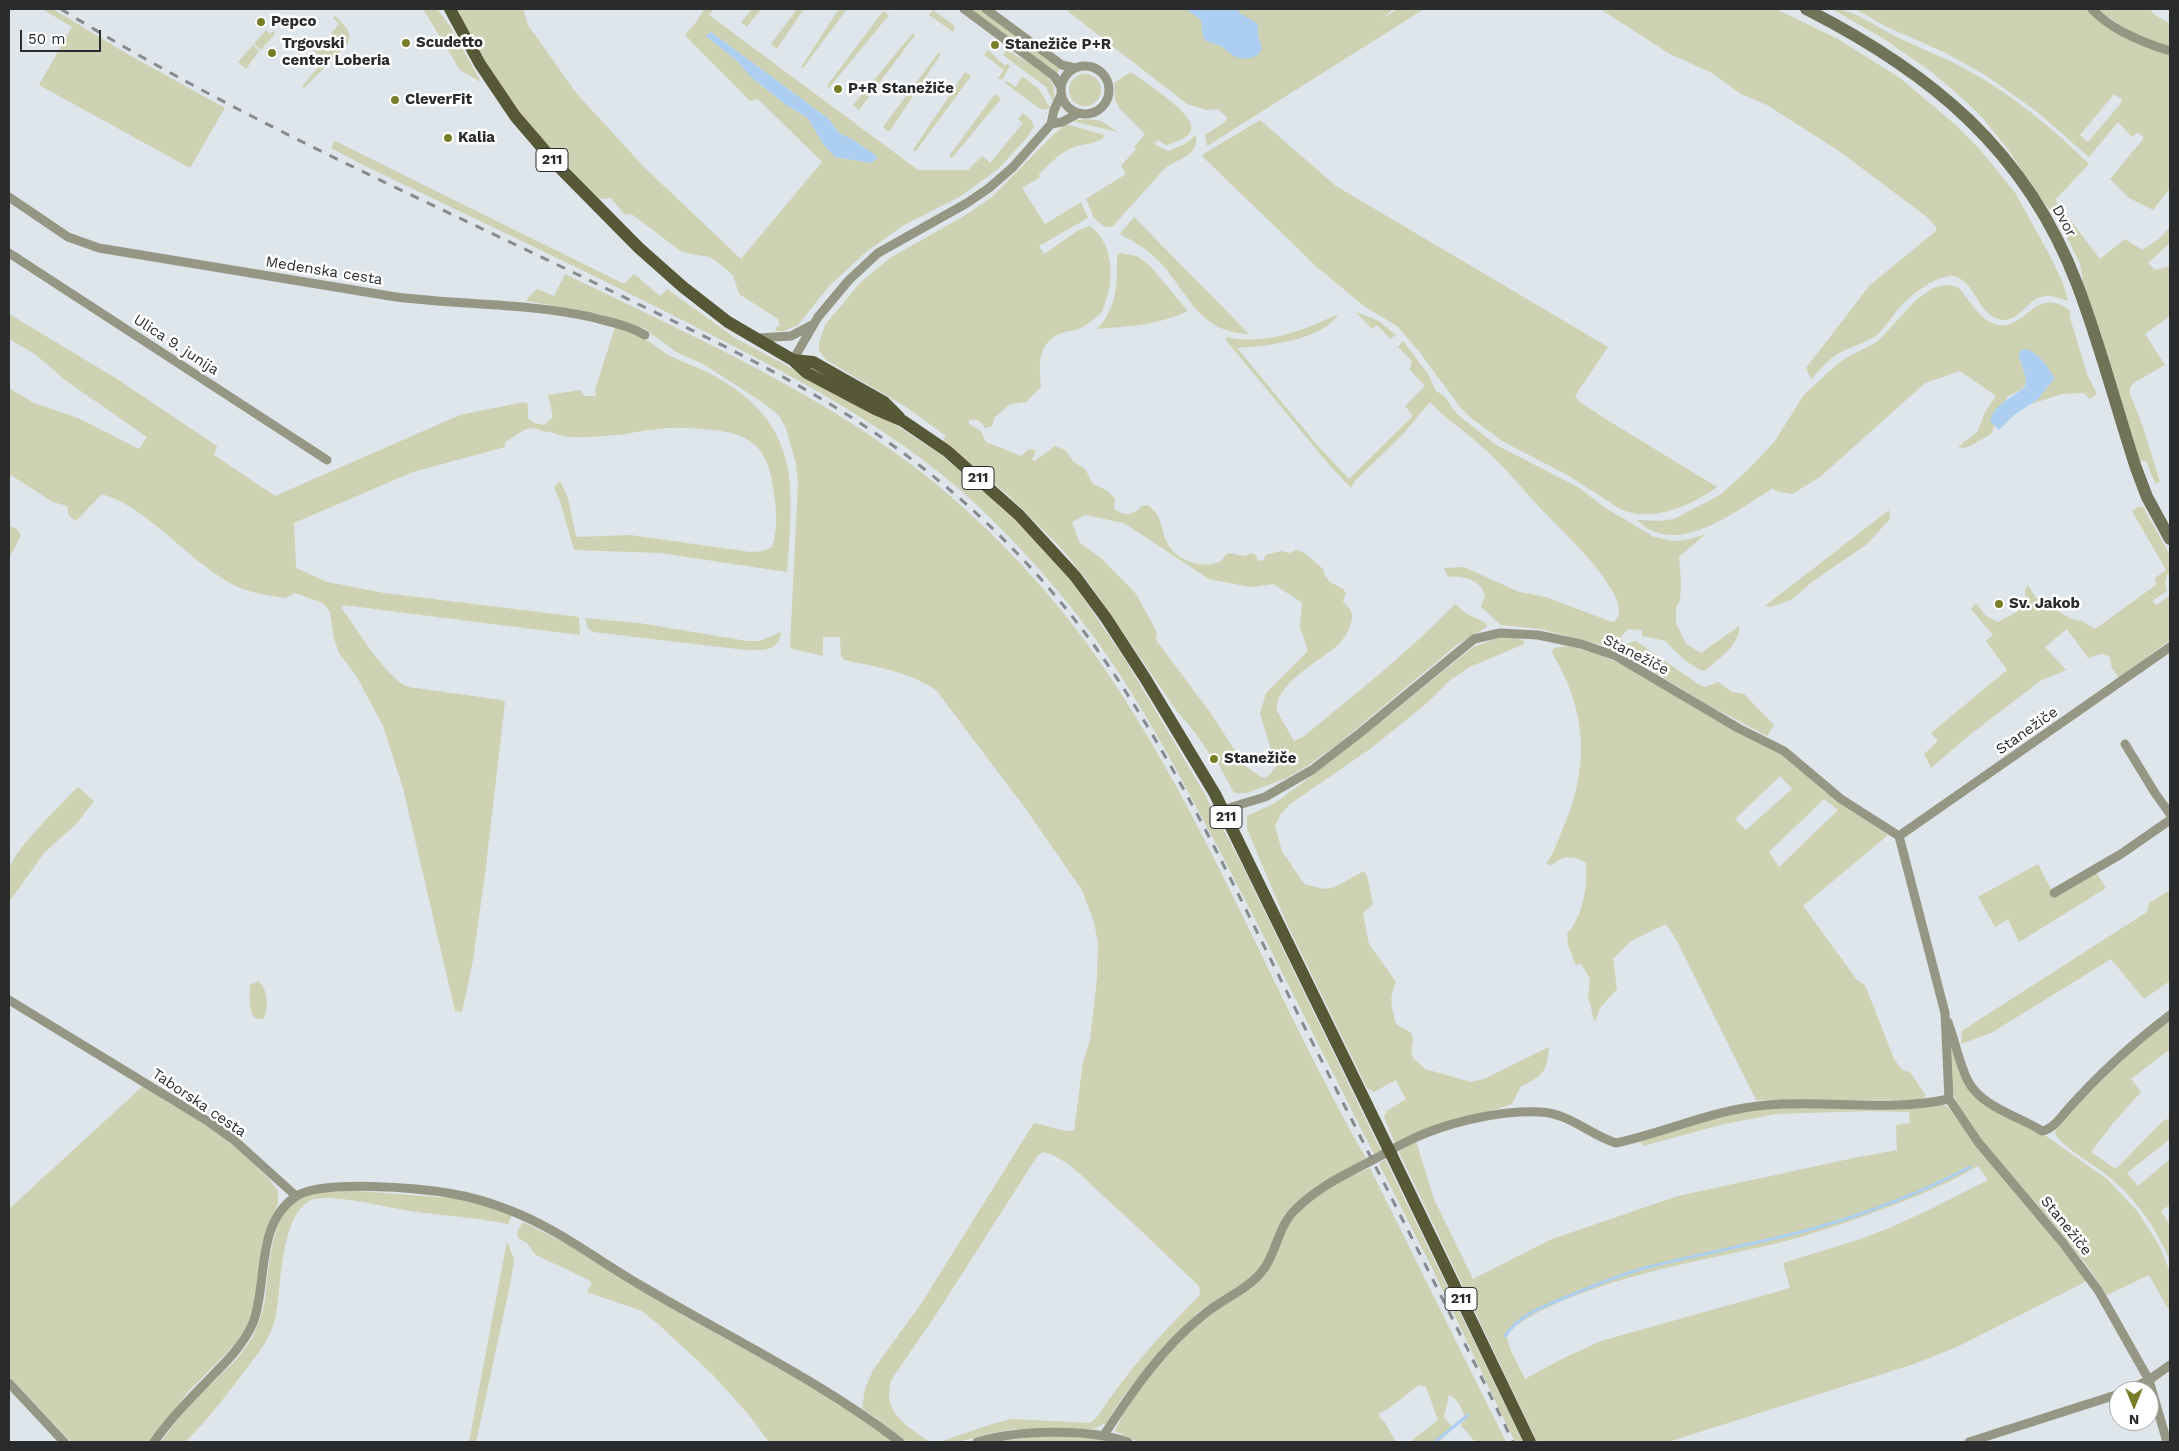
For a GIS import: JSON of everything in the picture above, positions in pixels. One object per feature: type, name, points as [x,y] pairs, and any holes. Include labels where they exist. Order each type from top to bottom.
[{"type":"main road","name":"211","points":[[450,9],[499,94],[530,135],[558,166],[657,265],[728,322],[793,360],[807,373],[875,409],[903,421],[947,451],[1043,540],[1075,576],[1106,618],[1145,678],[1222,810],[1530,1442]]},
{"type":"street","points":[[964,9],[1054,76],[1066,104],[1079,113]]},
{"type":"street","points":[[986,9],[1062,65],[1075,68],[1087,66],[1100,71],[1107,81],[1109,87],[1107,100],[1100,108],[1090,113],[1079,113],[1051,124]]},
{"type":"street","name":"Dvor","points":[[1806,9],[1880,49],[1936,89],[1976,126],[2003,157],[2030,193],[2055,236],[2077,284],[2136,468],[2147,497],[2170,539]]},
{"type":"street","points":[[2092,9],[2108,22],[2132,36],[2170,51]]},
{"type":"street","points":[[793,360],[812,325],[849,280],[878,253],[909,234],[960,208],[989,188],[1013,167],[1051,124],[1066,76],[1075,68]]},
{"type":"street","name":"Medenska cesta","points":[[9,197],[68,237],[99,248],[396,297],[438,302],[484,303],[537,308],[621,324],[645,335]]},
{"type":"street","name":"Ulica 9. junija","points":[[9,253],[327,460]]},
{"type":"street","points":[[752,337],[791,336],[812,325]]},
{"type":"street","name":"Stanežiče","points":[[1222,810],[1264,797],[1312,770],[1474,640],[1500,633],[1538,636],[1581,644],[1616,656],[1738,728],[1784,752],[1841,799],[1899,836],[2170,647]]},
{"type":"street","points":[[2125,744],[2154,793],[2170,814]]},
{"type":"street","points":[[2054,893],[2121,854],[2170,820]]},
{"type":"street","points":[[1899,836],[1945,1012],[1969,1083],[1989,1103],[2042,1131],[2047,1130],[2091,1083],[2135,1042],[2170,1015]]},
{"type":"street","name":"Taborska cesta","points":[[9,1000],[209,1122],[234,1140],[296,1196]]},
{"type":"street","points":[[1104,1435],[1131,1394],[1171,1346],[1202,1316],[1250,1284],[1267,1266],[1286,1222],[1294,1210],[1327,1183],[1424,1134],[1474,1119],[1512,1113],[1541,1112],[1560,1115],[1603,1139],[1616,1142],[1737,1108],[1796,1103],[1920,1104],[1949,1099],[1945,1012]]},
{"type":"street","name":"Stanežiče","points":[[1949,1099],[1978,1142],[2063,1243],[2098,1290],[2149,1380],[2168,1442]]},
{"type":"street","points":[[154,1442],[175,1415],[232,1356],[245,1339],[258,1305],[266,1248],[282,1211],[296,1196],[307,1191],[326,1188],[406,1188],[451,1193],[509,1210],[588,1251],[648,1290],[811,1382],[900,1442]]},
{"type":"street","points":[[2149,1380],[2170,1365]]},
{"type":"street","points":[[9,1383],[64,1442]]},
{"type":"street","points":[[1969,1442],[2109,1397]]},
{"type":"street","points":[[977,1442],[993,1437],[1016,1434],[1104,1435],[1128,1442]]},
{"type":"green space","points":[[42,9],[53,9],[124,52],[225,108],[190,168],[39,85],[72,27]]},
{"type":"green space","points":[[423,9],[437,9],[450,26],[481,82],[460,70]]},
{"type":"green space","points":[[457,9],[523,9],[528,25],[577,94],[644,167],[741,259],[822,162],[758,99],[750,101],[685,35],[704,9],[714,9],[709,15],[918,170],[968,170],[982,156],[990,163],[1023,123],[1018,119],[1023,113],[1031,120],[1034,127],[1025,140],[998,169],[961,196],[904,225],[866,252],[829,286],[798,325],[783,331],[776,331],[776,327],[780,326],[778,319],[739,294],[733,275],[720,264],[709,257],[682,252],[633,215],[624,214],[611,198],[599,199],[545,142],[518,110],[490,68]],"holes":[[[711,32],[829,119],[839,133],[852,139],[878,157],[872,163],[835,157],[823,144],[808,118],[786,105],[751,77],[737,61],[707,37]]]},
{"type":"green space","points":[[752,9],[761,9],[747,27],[741,22]]},
{"type":"green space","points":[[797,9],[804,9],[777,49],[771,44]]},
{"type":"green space","points":[[839,9],[847,9],[803,68],[801,67]]},
{"type":"green space","points":[[970,9],[981,9],[1060,68],[1057,73]]},
{"type":"green space","points":[[1065,9],[1393,9],[1382,19],[1397,9],[1424,9],[1207,146],[1205,135],[1228,118],[1218,109],[1207,110],[1187,104]]},
{"type":"green space","points":[[1600,9],[1776,9],[1838,39],[1900,78],[1957,126],[1983,153],[2016,194],[2050,256],[2063,283],[2068,301],[2051,296],[2039,297],[2014,317],[2003,320],[1989,314],[1963,281],[1957,277],[1950,276],[1942,278],[1934,281],[1910,297],[1877,335],[1836,355],[1811,379],[1806,368],[1870,285],[1936,231],[1936,227],[1927,217],[1839,151],[1767,105],[1741,94],[1712,73],[1670,54]]},
{"type":"green space","points":[[1832,9],[1856,15],[1902,40],[1960,66],[1985,80],[2032,113],[2089,164],[2055,200],[2100,259],[2125,239],[2142,250],[2159,239],[2170,227],[2170,243],[2148,263],[2155,270],[2170,266],[2170,316],[2145,334],[2165,365],[2135,382],[2130,387],[2130,394],[2142,424],[2160,482],[2155,483],[2146,461],[2141,461],[2137,457],[2085,294],[2080,264],[2058,219],[2044,203],[2007,148],[1981,116],[1933,73],[1884,39]]},
{"type":"green space","points":[[1855,9],[2089,9],[2170,54],[2170,188],[2153,210],[2129,198],[2110,179],[2144,138],[2138,132],[2132,137],[2118,122],[2089,157],[2035,110],[1985,75],[1944,52],[1887,27]],"holes":[[[2114,94],[2122,99],[2121,103],[2088,142],[2080,135]]]},
{"type":"green space","points":[[2096,9],[2150,9],[2155,15],[2170,24],[2170,47],[2142,39]]},
{"type":"green space","points":[[933,10],[955,26],[953,32],[929,15]]},
{"type":"green space","points":[[883,11],[889,15],[829,88],[827,86]]},
{"type":"green space","points":[[335,16],[348,30],[349,41],[328,64],[309,46],[314,40],[328,52],[337,42],[330,35],[339,24],[333,18]]},
{"type":"green space","points":[[266,30],[270,34],[273,31],[275,34],[261,50],[254,44]]},
{"type":"green space","points":[[913,33],[915,35],[859,110],[853,105]]},
{"type":"green space","points":[[253,45],[259,51],[246,69],[238,62]]},
{"type":"green space","points":[[988,50],[1005,66],[1006,64],[1010,66],[1002,80],[998,78],[1004,70],[984,55]]},
{"type":"green space","points":[[1007,50],[1047,76],[1052,83],[1054,92],[1053,102],[1046,87],[1003,55]]},
{"type":"green space","points":[[939,52],[941,54],[889,132],[883,127]]},
{"type":"green space","points":[[322,63],[326,66],[304,88],[302,86]]},
{"type":"green space","points":[[965,72],[971,76],[916,151],[913,150]]},
{"type":"green space","points":[[1131,72],[1172,102],[1190,122],[1191,131],[1184,138],[1166,145],[1158,140],[1154,144],[1168,151],[1185,144],[1196,135],[1196,143],[1191,153],[1164,169],[1113,226],[1105,227],[1094,218],[1086,199],[1126,174],[1121,166],[1136,149],[1134,147],[1145,134],[1119,108],[1115,99],[1114,83]]},
{"type":"green space","points":[[1085,74],[1091,75],[1096,79],[1100,84],[1100,96],[1096,101],[1091,105],[1085,106],[1079,105],[1074,101],[1070,96],[1069,90],[1070,84],[1074,79],[1079,75]]},
{"type":"green space","points":[[1022,76],[1039,89],[1050,108],[1040,109],[1005,83],[1007,81],[1016,87]]},
{"type":"green space","points":[[995,94],[1001,99],[952,158],[949,156]]},
{"type":"green space","points":[[1087,119],[1101,121],[1118,132],[1072,121]]},
{"type":"green space","points":[[1260,120],[1336,186],[1608,347],[1575,396],[1580,402],[1604,418],[1717,487],[1696,500],[1672,510],[1647,514],[1622,510],[1569,476],[1504,442],[1471,418],[1460,407],[1418,350],[1397,326],[1364,306],[1318,268],[1202,155]]},
{"type":"green space","points":[[1066,124],[1104,135],[1103,138],[1096,142],[1074,147],[1064,152],[1039,174],[1040,177],[1022,188],[1045,224],[1081,202],[1088,218],[1039,246],[1044,254],[1079,230],[1090,226],[1098,233],[1103,242],[1110,262],[1111,272],[1108,293],[1102,311],[1096,318],[1081,328],[1058,334],[1044,347],[1040,370],[1041,387],[1026,402],[1010,404],[995,417],[992,426],[985,428],[977,420],[969,420],[969,424],[980,430],[986,442],[1021,456],[1029,449],[1036,450],[1032,460],[1035,461],[1055,446],[1065,450],[1074,462],[1085,469],[1093,484],[1108,491],[1115,499],[1114,509],[1121,513],[1129,514],[1136,512],[1141,506],[1148,505],[1158,516],[1169,546],[1185,560],[1207,565],[1221,561],[1228,553],[1244,556],[1251,553],[1256,555],[1258,561],[1264,560],[1265,555],[1281,551],[1290,553],[1296,550],[1305,553],[1323,569],[1325,576],[1330,582],[1343,589],[1346,593],[1343,602],[1351,611],[1352,619],[1349,629],[1340,642],[1290,682],[1278,701],[1277,711],[1294,741],[1303,737],[1381,672],[1455,604],[1467,614],[1486,623],[1487,627],[1458,644],[1338,744],[1287,778],[1247,793],[1234,793],[1214,756],[1211,756],[1176,710],[1092,587],[1062,549],[1008,495],[943,441],[946,436],[906,407],[826,360],[819,350],[819,343],[825,325],[860,283],[890,258],[964,216],[992,197]],"holes":[[[1085,515],[1124,523],[1209,579],[1250,587],[1274,584],[1302,603],[1300,627],[1308,651],[1266,693],[1260,713],[1276,767],[1266,778],[1261,777],[1244,765],[1212,715],[1156,640],[1157,632],[1136,594],[1103,560],[1079,542],[1072,522]]]},
{"type":"green space","points":[[335,141],[624,284],[634,274],[660,296],[667,289],[735,338],[888,420],[937,452],[1019,523],[1071,580],[1126,661],[1203,791],[1241,863],[1381,1151],[1374,1154],[1224,859],[1144,712],[1114,665],[1076,613],[1034,564],[989,517],[966,495],[904,446],[803,383],[616,287],[367,167],[331,148]]},
{"type":"green space","points":[[1134,217],[1249,334],[1217,326],[1205,318],[1156,258],[1120,234]]},
{"type":"green space","points":[[1120,253],[1137,256],[1150,266],[1188,311],[1155,322],[1097,329],[1113,303],[1116,286],[1117,256]]},
{"type":"green space","points":[[565,274],[743,361],[872,436],[959,503],[1026,570],[1085,641],[1126,702],[1164,765],[1233,895],[1297,1028],[1366,1158],[1311,1190],[1286,1213],[1276,1230],[1268,1257],[1255,1275],[1198,1312],[1144,1370],[1122,1398],[1106,1423],[1093,1429],[1015,1429],[959,1442],[939,1442],[1012,1419],[1090,1423],[1098,1416],[1121,1383],[1146,1353],[1200,1295],[1199,1286],[1080,1174],[1067,1163],[1044,1152],[1038,1155],[935,1316],[891,1380],[889,1392],[893,1410],[905,1424],[930,1442],[908,1442],[862,1408],[865,1389],[873,1370],[921,1304],[1034,1123],[1074,1131],[1083,1062],[1090,1040],[1097,978],[1098,943],[1094,922],[1082,890],[1025,808],[936,690],[903,674],[880,667],[844,660],[841,656],[840,637],[823,637],[823,656],[790,648],[798,482],[796,464],[786,428],[779,416],[765,404],[705,365],[676,352],[644,328],[594,313],[527,301],[537,289],[554,296]]},
{"type":"green space","points":[[1946,285],[1958,287],[1972,306],[1985,319],[2001,325],[2011,324],[2038,306],[2047,303],[2058,304],[2070,311],[2070,318],[2087,374],[2097,394],[2090,399],[2084,393],[2062,394],[2031,404],[2037,400],[2019,352],[2026,383],[2017,392],[2007,397],[1991,434],[1968,447],[1958,447],[1978,431],[1985,412],[1996,396],[1960,371],[1925,383],[1820,477],[1792,494],[1776,491],[1773,488],[1725,518],[1688,533],[1670,535],[1653,531],[1637,520],[1659,521],[1674,519],[1720,495],[1748,470],[1775,441],[1803,396],[1826,374],[1844,359],[1877,342],[1917,299],[1933,288]]},
{"type":"green space","points":[[1356,312],[1377,320],[1396,335],[1390,339],[1377,325],[1372,329]]},
{"type":"green space","points":[[9,314],[117,379],[217,446],[214,455],[275,496],[460,415],[524,402],[528,404],[528,418],[534,423],[544,425],[553,417],[548,395],[581,390],[584,396],[596,396],[595,390],[615,327],[640,336],[672,357],[713,375],[742,394],[763,414],[777,436],[786,459],[790,484],[791,511],[787,572],[660,553],[574,550],[554,487],[560,481],[568,498],[576,537],[630,535],[750,552],[764,551],[772,547],[776,532],[776,510],[770,471],[765,459],[759,449],[751,442],[742,437],[718,430],[663,428],[621,434],[569,437],[533,428],[528,429],[505,442],[505,447],[413,472],[294,523],[296,568],[327,582],[384,593],[579,617],[580,635],[343,605],[342,609],[372,652],[399,682],[408,687],[502,700],[505,702],[473,960],[462,1012],[455,1011],[403,788],[383,726],[357,677],[339,653],[334,639],[330,612],[323,603],[295,593],[285,598],[264,595],[230,583],[214,573],[135,510],[119,501],[102,494],[76,521],[69,516],[67,506],[53,502],[9,474],[9,388],[34,403],[78,418],[139,449],[147,437],[65,380],[35,354],[9,339]]},
{"type":"green space","points":[[1338,314],[1330,323],[1307,336],[1262,346],[1237,348],[1318,446],[1349,479],[1413,416],[1405,406],[1425,386],[1410,370],[1412,361],[1398,347],[1403,341],[1428,374],[1436,391],[1444,396],[1457,414],[1496,445],[1578,487],[1604,507],[1654,537],[1674,541],[1706,534],[1679,557],[1681,581],[1680,600],[1676,607],[1676,623],[1686,644],[1701,653],[1739,626],[1739,633],[1732,645],[1722,657],[1705,671],[1690,664],[1666,641],[1642,636],[1642,630],[1628,629],[1620,638],[1626,644],[1636,641],[1698,684],[1705,687],[1718,682],[1732,692],[1744,694],[1774,725],[1767,736],[1707,704],[1644,666],[1602,645],[1541,629],[1501,625],[1481,607],[1485,595],[1480,586],[1465,578],[1448,577],[1444,568],[1464,567],[1519,592],[1546,597],[1612,622],[1616,620],[1619,613],[1618,604],[1613,592],[1580,549],[1496,460],[1430,402],[1401,436],[1354,482],[1351,488],[1331,467],[1225,339],[1227,337],[1256,339],[1284,335],[1312,326]]},
{"type":"green space","points":[[2138,507],[2143,507],[2170,555],[2170,574],[2167,574],[2165,583],[2167,591],[2152,601],[2157,605],[2170,595],[2170,640],[2119,678],[2112,668],[2109,656],[2101,654],[2088,658],[2067,629],[2045,647],[2066,670],[2043,679],[1972,733],[1931,768],[1924,754],[1938,741],[1931,733],[2007,670],[1986,641],[1993,635],[1971,609],[1976,603],[1986,616],[1998,622],[2017,612],[2026,601],[2025,590],[2028,585],[2036,598],[2071,619],[2082,621],[2095,629],[2156,585],[2155,578],[2166,570],[2132,511]]},
{"type":"green space","points":[[1889,510],[1890,519],[1867,544],[1812,582],[1791,600],[1770,607],[1765,606]]},
{"type":"green space","points":[[9,525],[18,530],[21,536],[9,558]]},
{"type":"green space","points":[[585,618],[639,623],[747,641],[759,641],[781,632],[780,639],[774,646],[764,650],[746,650],[593,632],[588,628]]},
{"type":"green space","points":[[1501,637],[1515,637],[1524,641],[1524,644],[1470,667],[1450,680],[1427,703],[1370,749],[1290,804],[1280,815],[1275,826],[1282,851],[1304,884],[1324,889],[1335,887],[1364,871],[1367,876],[1373,904],[1363,913],[1369,944],[1396,982],[1391,998],[1396,1024],[1409,1032],[1413,1037],[1411,1052],[1413,1058],[1425,1069],[1471,1082],[1484,1079],[1549,1047],[1545,1068],[1539,1076],[1521,1086],[1512,1104],[1395,1143],[1384,1117],[1387,1111],[1406,1099],[1396,1080],[1374,1092],[1367,1088],[1288,926],[1247,829],[1247,816],[1275,803],[1301,784],[1473,647]]},
{"type":"green space","points":[[1569,646],[1595,653],[1627,667],[1709,716],[1774,750],[1841,804],[1888,835],[1803,906],[1857,980],[1865,985],[1894,1059],[1902,1070],[1910,1072],[1926,1096],[1920,1100],[1756,1100],[1677,941],[1666,924],[1631,941],[1613,959],[1617,989],[1600,1008],[1595,1022],[1588,999],[1590,978],[1581,964],[1576,965],[1568,945],[1567,934],[1581,910],[1585,891],[1586,863],[1569,857],[1560,859],[1552,865],[1546,864],[1555,849],[1577,787],[1581,742],[1573,697],[1552,653],[1554,648]],"holes":[[[1780,776],[1792,789],[1746,830],[1735,819]],[[1824,799],[1838,810],[1779,867],[1769,852]]]},
{"type":"green space","points":[[78,787],[94,801],[77,823],[44,853],[9,902],[8,874],[12,862],[39,827]]},
{"type":"green space","points":[[2038,864],[2054,895],[2096,872],[2106,888],[2019,942],[2008,919],[1995,927],[1978,897]]},
{"type":"green space","points":[[2170,890],[2170,981],[2144,999],[2111,959],[1991,1033],[1961,1044],[1962,1031],[2147,912],[2149,903]]},
{"type":"green space","points":[[259,981],[266,994],[267,1008],[264,1018],[258,1019],[254,1017],[250,1008],[250,985]]},
{"type":"green space","points":[[2170,1017],[2170,1049],[2131,1079],[2141,1092],[2114,1122],[2091,1152],[2116,1169],[2163,1121],[2170,1118],[2170,1139],[2127,1173],[2138,1186],[2170,1159],[2170,1205],[2161,1211],[2170,1225],[2170,1261],[2150,1222],[2132,1199],[2112,1179],[2069,1148],[2055,1134],[2056,1127],[2087,1091]]},
{"type":"green space","points":[[1950,1037],[1966,1084],[2055,1142],[2108,1180],[2138,1212],[2160,1247],[2170,1272],[2170,1312],[2149,1275],[2107,1295],[2071,1245],[1978,1136],[1965,1119],[1954,1094],[1951,1078]]},
{"type":"green space","points":[[143,1086],[170,1104],[189,1112],[244,1154],[270,1180],[278,1191],[278,1203],[262,1246],[254,1308],[248,1324],[236,1343],[188,1392],[149,1442],[71,1442],[9,1376],[9,1209]]},
{"type":"green space","points":[[1943,1105],[1949,1108],[1980,1151],[2026,1203],[2087,1281],[1959,1346],[1914,1364],[1668,1442],[1537,1442],[1399,1152],[1416,1141],[1434,1199],[1473,1279],[1552,1239],[1678,1196],[1897,1150],[1896,1125],[1910,1123],[1909,1112],[1870,1111],[1776,1114],[1724,1124],[1643,1146],[1640,1141],[1720,1116],[1766,1108]],"holes":[[[1978,1166],[1988,1180],[1887,1229],[1783,1263],[1790,1288],[1601,1341],[1525,1379],[1510,1349],[1506,1333],[1532,1315],[1570,1298],[1628,1278],[1774,1244],[1850,1221],[1916,1196],[1963,1175]]]},
{"type":"green space","points":[[1385,1159],[1523,1442],[1515,1442],[1432,1268],[1379,1164]]},
{"type":"green space","points":[[1370,1168],[1506,1442],[1475,1442],[1460,1424],[1465,1421],[1463,1413],[1455,1399],[1449,1395],[1444,1417],[1453,1428],[1439,1442],[1410,1442],[1438,1420],[1426,1387],[1419,1385],[1388,1409],[1379,1413],[1380,1418],[1384,1421],[1396,1442],[1138,1442],[1115,1431],[1129,1405],[1146,1381],[1194,1327],[1201,1320],[1249,1289],[1263,1277],[1271,1265],[1287,1226],[1303,1206],[1335,1184]]},
{"type":"green space","points":[[344,1190],[464,1199],[512,1215],[508,1224],[410,1211],[343,1199],[317,1198],[309,1201],[292,1222],[287,1237],[276,1314],[272,1328],[262,1347],[219,1404],[185,1442],[161,1442],[175,1422],[236,1359],[253,1336],[264,1305],[272,1246],[281,1219],[288,1208],[296,1201],[307,1196]]},
{"type":"green space","points":[[523,1222],[581,1251],[684,1316],[809,1385],[845,1407],[895,1442],[769,1442],[749,1415],[712,1374],[642,1311],[587,1292],[592,1283],[589,1280],[536,1255],[527,1243],[518,1238],[517,1232]]},
{"type":"green space","points":[[507,1241],[514,1259],[510,1285],[476,1442],[469,1442]]},
{"type":"green space","points":[[1045,1436],[1092,1437],[1114,1442],[992,1442]]},
{"type":"water","points":[[1186,9],[1239,9],[1238,12],[1258,24],[1258,35],[1262,48],[1259,54],[1252,58],[1244,59],[1235,57],[1221,46],[1206,41],[1203,37],[1201,20]]},
{"type":"water","points":[[711,32],[829,119],[839,133],[852,139],[878,157],[872,163],[835,157],[823,144],[808,118],[786,105],[751,77],[737,61],[706,36]]},
{"type":"water","points":[[2024,349],[2038,356],[2055,378],[2037,400],[2014,415],[1999,430],[1990,421],[1993,414],[2003,402],[2021,390],[2026,383],[2019,352]]},
{"type":"waterway","points":[[1505,1336],[1511,1328],[1532,1312],[1614,1278],[1645,1268],[1819,1227],[1915,1193],[1970,1167]]},
{"type":"waterway","points":[[1435,1442],[1468,1415]]},
{"type":"railway","points":[[61,9],[190,84],[256,119],[694,331],[825,401],[891,444],[925,469],[957,496],[1017,553],[1045,583],[1096,648],[1126,692],[1181,784],[1231,879],[1513,1442]]},
{"type":"place","name":"Pepco","points":[[261,22]]},
{"type":"place","name":"Scudetto","points":[[406,43]]},
{"type":"place","name":"Stanežiče P+R","points":[[995,45]]},
{"type":"place","name":"Trgovski center Loberia","points":[[272,53]]},
{"type":"place","name":"P+R Stanežiče","points":[[838,89]]},
{"type":"place","name":"CleverFit","points":[[395,100]]},
{"type":"place","name":"Kalia","points":[[448,138]]},
{"type":"place","name":"Sv. Jakob","points":[[1999,604]]},
{"type":"place","name":"Stanežiče","points":[[1214,759]]}]
